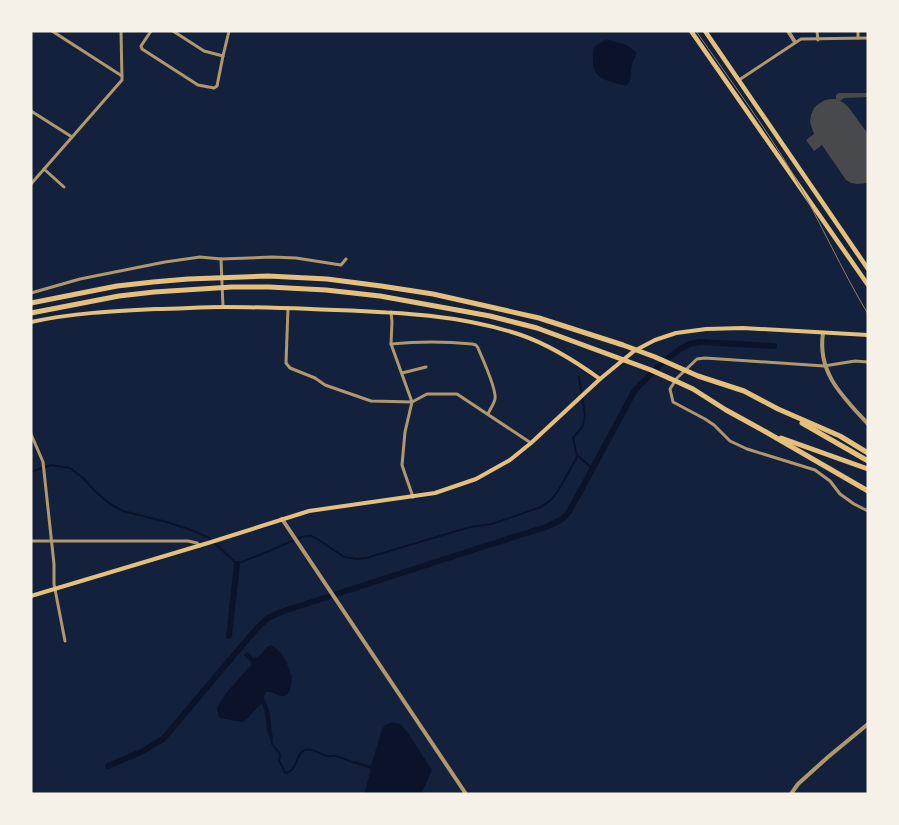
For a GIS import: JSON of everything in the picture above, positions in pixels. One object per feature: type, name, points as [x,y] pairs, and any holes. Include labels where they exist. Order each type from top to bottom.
[{"type":"highway","points":[[31,302],[117,286],[153,282],[268,276],[327,279],[433,294],[539,318],[623,345],[696,375],[744,391],[840,436],[868,453]]},
{"type":"highway","points":[[31,313],[119,296],[189,289],[259,287],[326,290],[380,296],[490,316],[537,328],[680,382],[868,491]]},
{"type":"highway","points":[[778,408],[868,461]]},
{"type":"highway","points":[[766,432],[868,469]]},
{"type":"main road","points":[[691,31],[868,285]]},
{"type":"main road","points":[[705,31],[868,268]]},
{"type":"main road","points":[[31,322],[91,313],[223,305],[428,315],[474,322],[521,335],[555,349],[600,380]]},
{"type":"main road","points":[[31,596],[200,546],[309,510],[413,497],[443,491],[476,479],[510,460],[531,443],[634,351],[654,340],[676,333],[706,329],[743,328],[868,335]]},
{"type":"street","points":[[52,31],[122,77]]},
{"type":"street","points":[[31,184],[122,80],[121,31]]},
{"type":"street","points":[[151,31],[141,46],[142,48],[198,85],[214,88],[217,86],[229,31]]},
{"type":"street","points":[[173,31],[204,51],[223,56]]},
{"type":"street","points":[[788,31],[795,42]]},
{"type":"street","points":[[817,31],[818,40]]},
{"type":"street","points":[[858,31],[858,38]]},
{"type":"street","points":[[739,80],[801,39],[868,38]]},
{"type":"street","points":[[31,111],[72,137]]},
{"type":"street","points":[[44,170],[64,187]]},
{"type":"street","points":[[31,293],[80,279],[200,257],[222,259],[296,258],[341,266],[346,259]]},
{"type":"street","points":[[222,259],[223,305]]},
{"type":"street","points":[[288,308],[286,363],[290,368],[315,378],[326,385],[371,401],[412,402],[428,394],[457,394],[531,443]]},
{"type":"street","points":[[390,312],[392,322],[391,344],[412,402],[405,432],[402,464],[413,497]]},
{"type":"street","points":[[823,333],[821,344],[824,366],[838,391],[868,424]]},
{"type":"street","points":[[391,344],[421,341],[476,345],[495,395],[488,414]]},
{"type":"street","points":[[868,362],[855,361],[824,366],[697,359],[677,378],[670,389],[673,402],[705,418],[730,441],[747,450],[815,470],[830,481],[840,494],[868,511]]},
{"type":"street","points":[[402,373],[426,367]]},
{"type":"street","points":[[31,434],[43,462],[52,541],[54,584],[65,642]]},
{"type":"street","points":[[282,518],[466,794]]},
{"type":"street","points":[[31,541],[188,541],[200,546]]},
{"type":"street","points":[[791,794],[798,784],[868,724]]},
{"type":"water","points":[[606,39],[627,45],[637,53],[632,64],[630,81],[626,86],[603,79],[595,72],[594,47]]},
{"type":"water","points":[[271,645],[283,655],[292,677],[290,691],[286,696],[266,692],[264,696],[270,714],[273,737],[270,738],[262,704],[242,722],[220,718],[217,709],[227,692],[251,665],[251,662],[244,655],[247,652],[254,658],[257,657]]},
{"type":"water","points":[[392,722],[400,724],[406,730],[432,770],[422,792],[424,794],[364,794],[371,770],[355,764],[355,761],[371,766],[382,729],[385,725]]},
{"type":"building","points":[[839,93],[868,93],[868,97],[844,98],[840,101],[849,108],[868,134],[868,183],[857,184],[846,180],[822,145],[814,151],[806,140],[814,134],[810,122],[814,108],[825,100],[836,99],[836,95]]},
{"type":"waterway","points":[[108,766],[141,752],[163,739],[257,628],[268,618],[281,612],[546,527],[561,520],[569,512],[635,390],[662,363],[680,349],[700,342],[774,346]]},
{"type":"waterway","points":[[31,472],[51,465],[70,468],[110,504],[123,511],[167,522],[209,538],[237,564],[302,537],[310,536],[344,557],[366,558],[470,527],[492,524],[541,507],[552,499],[577,455],[573,438],[583,426],[585,415],[579,377]]},
{"type":"waterway","points":[[577,455],[592,468]]},
{"type":"waterway","points":[[229,636],[237,564]]},
{"type":"waterway","points":[[271,736],[272,744],[279,752],[279,761],[285,773],[295,766],[299,755],[308,749],[355,763]]},
{"type":"tram line","points":[[696,31],[783,157],[868,314]]}]
